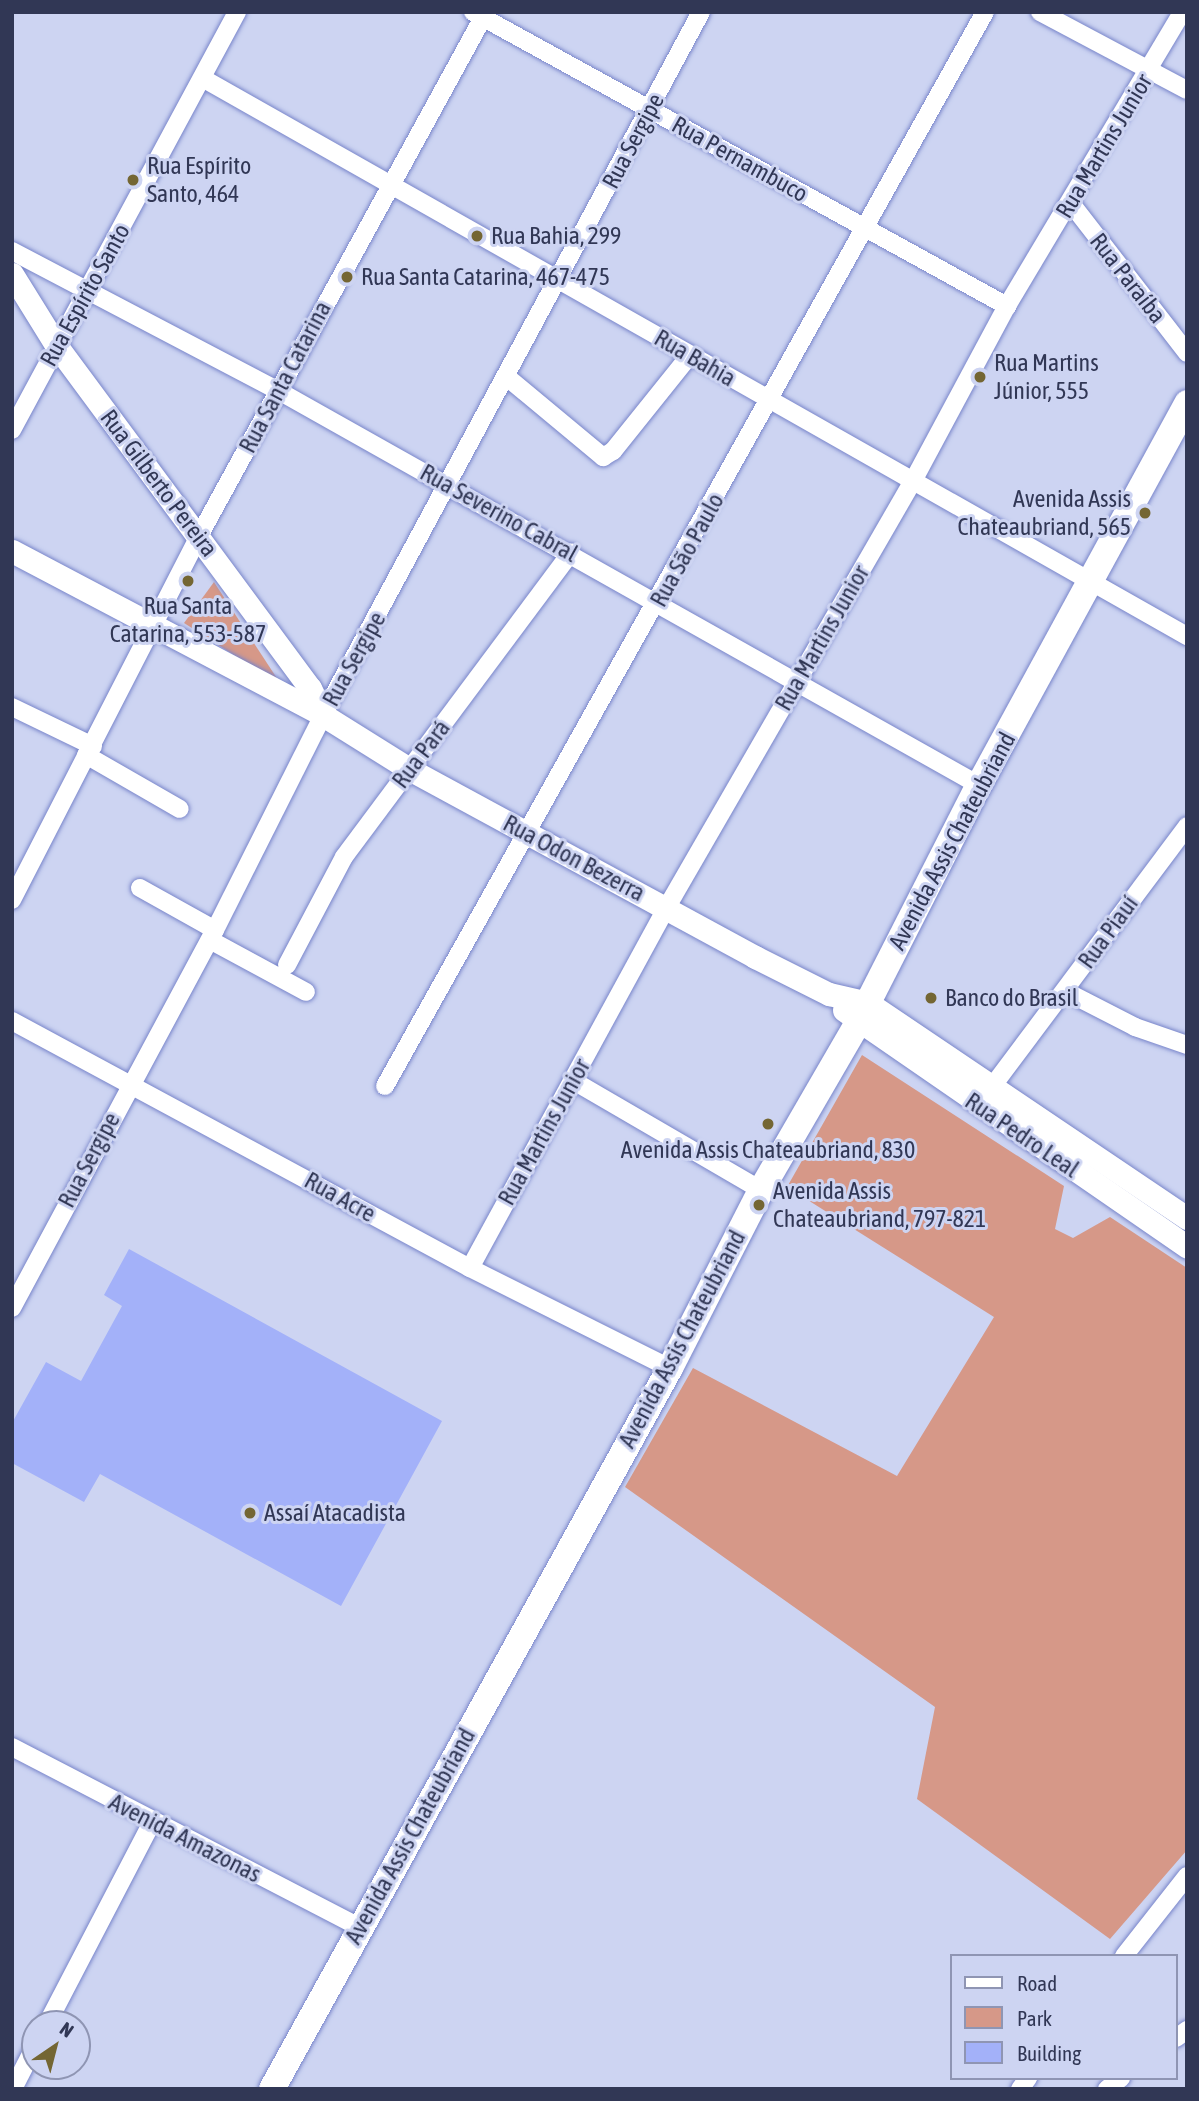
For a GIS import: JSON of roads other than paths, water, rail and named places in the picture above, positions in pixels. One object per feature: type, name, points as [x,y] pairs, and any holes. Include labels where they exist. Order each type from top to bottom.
[{"type":"main road","name":"Rua Gilberto Pereira","points":[[12,274],[56,345],[310,688],[323,715]]},
{"type":"main road","name":"Avenida Assis Chateubriand","points":[[272,2089],[359,1927],[670,1368],[761,1190],[862,1013],[979,785],[1093,583],[1187,403]]},
{"type":"main road","name":"Rua Odon Bezerra","points":[[12,551],[323,715],[409,769],[862,1013]]},
{"type":"main road","name":"Rua Pedro Leal","points":[[862,1013],[986,1096],[1187,1218]]},
{"type":"main road","name":"Rua Pedro Leal","points":[[986,1096],[1187,1247]]},
{"type":"street","name":"Rua Espírito Santo","points":[[12,430],[56,345],[204,79],[237,12]]},
{"type":"street","name":"Rua Sergipe","points":[[12,1308],[130,1082],[213,935],[323,715],[508,378],[701,12]]},
{"type":"street","name":"Rua São Paulo","points":[[385,1086],[771,401],[863,227],[985,12]]},
{"type":"street","points":[[1040,12],[1187,90]]},
{"type":"street","name":"Rua Martins Junior","points":[[470,1268],[667,907],[914,481],[1007,306],[1182,12]]},
{"type":"street","name":"Rua Pernambuco","points":[[481,14],[1007,306]]},
{"type":"street","name":"Rua Santa Catarina","points":[[12,900],[199,536],[481,14]]},
{"type":"street","name":"Rua Bahia","points":[[204,79],[1187,636]]},
{"type":"street","name":"Rua Paraíba","points":[[1070,202],[1187,353]]},
{"type":"street","name":"Rua Severino Cabral","points":[[12,251],[277,390],[571,552],[979,785]]},
{"type":"street","points":[[508,378],[603,457],[613,451],[690,355]]},
{"type":"street","name":"Rua Pará","points":[[287,965],[325,888],[409,769],[571,552]]},
{"type":"street","points":[[12,707],[90,750],[180,809]]},
{"type":"street","name":"Rua Piauí","points":[[986,1096],[1187,826]]},
{"type":"street","points":[[140,888],[306,992]]},
{"type":"street","points":[[1065,991],[1135,1027],[1187,1045]]},
{"type":"street","name":"Rua Acre","points":[[12,1021],[130,1082],[470,1268],[670,1368]]},
{"type":"street","points":[[572,1080],[761,1190]]},
{"type":"street","name":"Avenida Amazonas","points":[[12,1747],[152,1822],[359,1927]]},
{"type":"street","points":[[54,2010],[152,1822]]},
{"type":"street","points":[[1126,1954],[1187,1876]]},
{"type":"place","name":"Rua Espírito Santo, 464","points":[[133,180]]},
{"type":"place","name":"Rua Bahia, 299","points":[[477,236]]},
{"type":"place","name":"Rua Santa Catarina, 467-475","points":[[347,277]]},
{"type":"place","name":"Rua Martins Júnior, 555","points":[[980,377]]},
{"type":"place","name":"Avenida Assis Chateaubriand, 565","points":[[1145,513]]},
{"type":"place","name":"Rua Santa Catarina, 553-587","points":[[188,581]]},
{"type":"place","name":"Banco do Brasil","points":[[931,998]]},
{"type":"place","name":"Avenida Assis Chateaubriand, 830","points":[[768,1124]]},
{"type":"place","name":"Avenida Assis Chateaubriand, 797-821","points":[[759,1205]]},
{"type":"place","name":"Assaí Atacadista","points":[[250,1513]]}]
